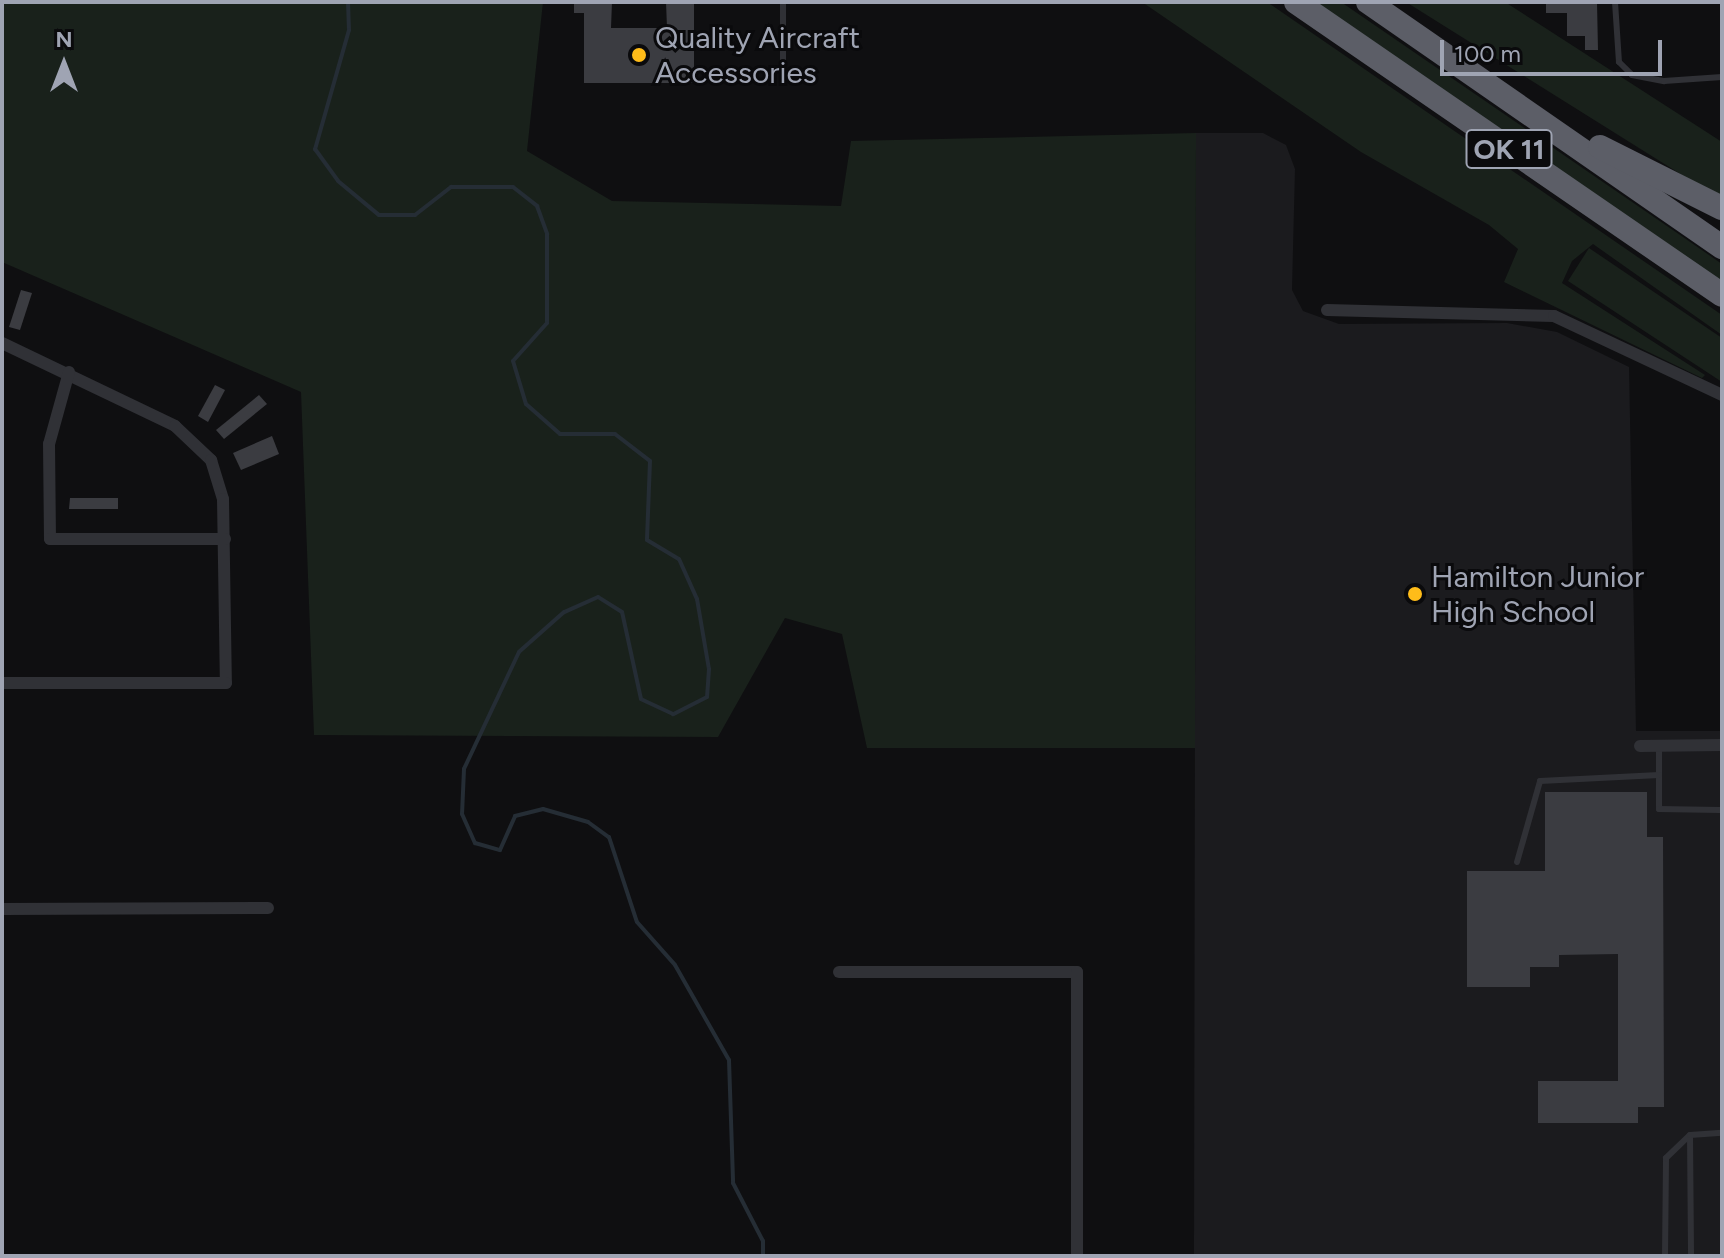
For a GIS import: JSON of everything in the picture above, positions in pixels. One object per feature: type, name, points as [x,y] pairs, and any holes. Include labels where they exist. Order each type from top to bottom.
[{"type":"highway","name":"OK 11","points":[[1296,2],[1722,295]]},
{"type":"highway","name":"OK 11","points":[[1368,2],[1722,247]]},
{"type":"highway","points":[[1506,97],[1722,208]]},
{"type":"street","points":[[1327,310],[1554,316],[1722,395]]},
{"type":"street","points":[[2,343],[69,372],[175,426],[200,446],[219,475],[225,539],[226,683],[2,683]]},
{"type":"street","points":[[69,372],[49,444],[50,539],[225,539]]},
{"type":"street","points":[[1640,746],[1722,745]]},
{"type":"street","points":[[2,909],[268,908]]},
{"type":"street","points":[[839,972],[1077,972],[1077,1256]]},
{"type":"lane","points":[[783,2],[783,61]]},
{"type":"lane","points":[[1615,2],[1619,62],[1632,75],[1664,81],[1722,77]]},
{"type":"lane","points":[[1659,746],[1659,809],[1720,810]]},
{"type":"lane","points":[[1517,862],[1540,781],[1659,775]]},
{"type":"lane","points":[[1665,1256],[1666,1158],[1690,1135],[1722,1133]]},
{"type":"lane","points":[[1690,1135],[1691,1256]]},
{"type":"shaded area","points":[[2,2],[543,2],[527,151],[612,201],[841,206],[851,141],[1196,133],[1195,748],[867,748],[842,634],[785,618],[718,737],[314,735],[301,392],[2,262]]},
{"type":"shaded area","points":[[1142,2],[1267,2],[1722,315],[1722,335],[1593,244],[1572,261],[1562,283],[1705,375],[1702,378],[1504,282],[1518,249],[1489,225],[1361,152]]},
{"type":"shaded area","points":[[1314,2],[1341,2],[1683,237],[1722,264],[1722,284]]},
{"type":"shaded area","points":[[1406,2],[1505,2],[1722,142],[1722,200]]},
{"type":"shaded area","name":"Hamilton Junior High School","points":[[1196,133],[1263,133],[1286,145],[1295,169],[1292,290],[1303,311],[1339,324],[1507,323],[1557,332],[1629,367],[1636,731],[1722,731],[1722,1256],[1194,1256]]},
{"type":"shaded area","points":[[1589,248],[1722,338],[1722,382],[1568,281]]},
{"type":"building","name":"Quality Aircraft Accessories","points":[[574,2],[612,2],[611,28],[667,28],[666,2],[694,2],[694,83],[584,83],[584,13],[574,13]]},
{"type":"building","points":[[1546,2],[1597,2],[1598,50],[1585,50],[1585,36],[1567,36],[1567,13],[1546,13]]},
{"type":"building","points":[[21,290],[32,293],[20,330],[9,327]]},
{"type":"building","points":[[215,385],[225,390],[208,422],[198,416]]},
{"type":"building","points":[[259,395],[267,404],[224,439],[216,430]]},
{"type":"building","points":[[272,436],[279,454],[241,470],[233,453]]},
{"type":"building","points":[[70,498],[118,498],[118,509],[69,509]]},
{"type":"building","points":[[1545,792],[1647,792],[1647,837],[1663,837],[1664,1107],[1638,1107],[1638,1123],[1538,1123],[1538,1081],[1618,1081],[1618,954],[1559,955],[1559,967],[1530,967],[1530,987],[1467,987],[1467,871],[1545,871]]},
{"type":"waterway","points":[[348,2],[349,30],[315,149],[338,181],[379,215],[415,215],[451,187],[513,187],[537,206],[547,234],[547,323],[513,361],[526,404],[560,434],[615,434],[650,461],[647,540],[679,559],[697,599],[709,669],[707,697],[673,714],[641,699],[622,612],[598,597],[564,612],[519,652],[464,769],[462,814],[475,843],[500,850],[515,816],[543,809],[588,822],[609,837],[637,922],[675,965],[729,1060],[733,1183],[763,1241],[763,1256]]},
{"type":"place","name":"Quality Aircraft Accessories","points":[[639,55]]},
{"type":"place","name":"Hamilton Junior High School","points":[[1415,594]]}]
